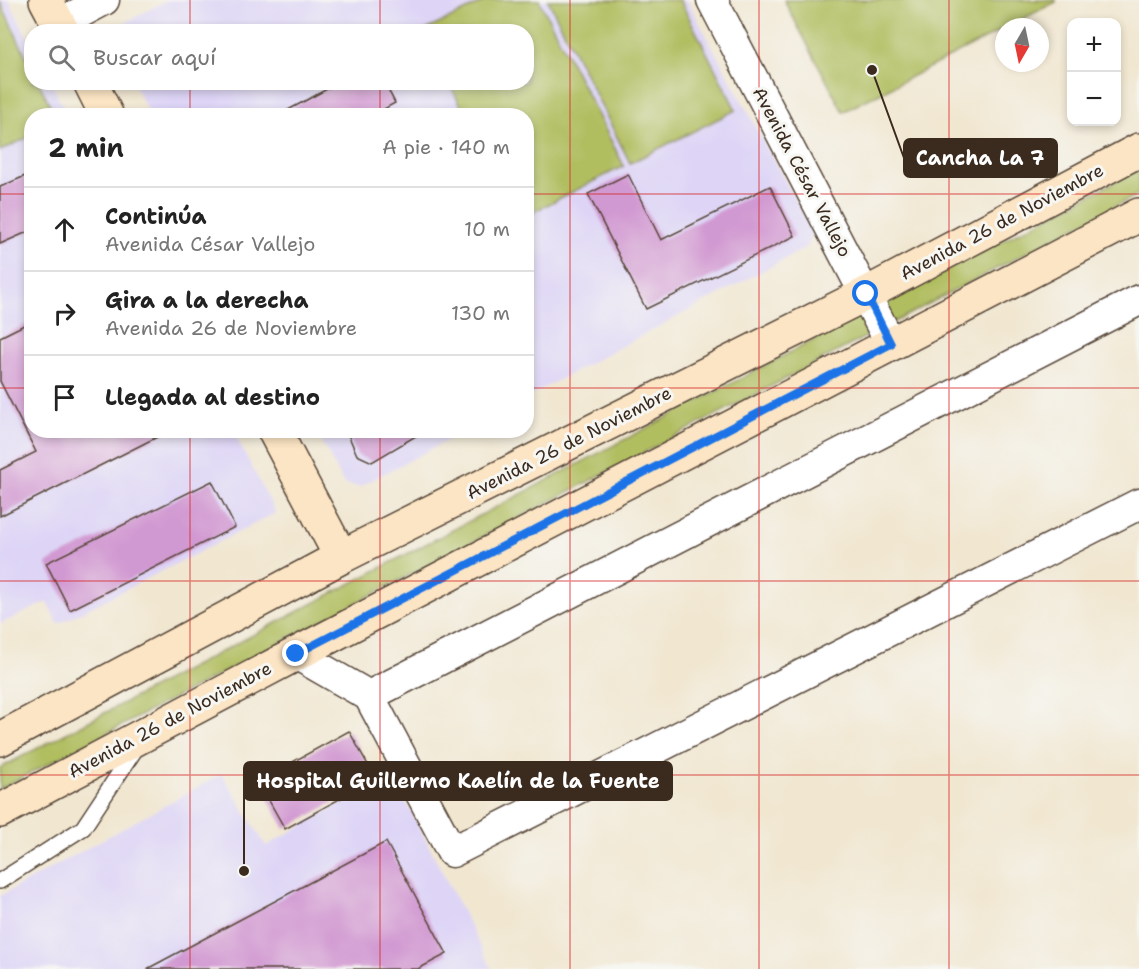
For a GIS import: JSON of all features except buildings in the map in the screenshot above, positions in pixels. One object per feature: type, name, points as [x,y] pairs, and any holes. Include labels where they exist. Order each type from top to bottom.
[{"type":"main road","points":[[94,90],[103,108]]},
{"type":"main road","name":"Avenida 26 de Noviembre","points":[[0,739],[341,557],[866,294],[1139,150]]},
{"type":"main road","name":"Avenida 26 de Noviembre","points":[[0,810],[1139,215]]},
{"type":"main road","points":[[278,438],[341,557]]},
{"type":"street","points":[[56,18],[104,0]]},
{"type":"street","name":"Avenida César Vallejo","points":[[712,0],[891,344]]},
{"type":"street","points":[[369,696],[1139,300]]},
{"type":"street","points":[[296,654],[369,696],[452,852],[1139,504]]},
{"type":"lane","points":[[0,881],[82,828],[146,733]]},
{"type":"shaded area","points":[[0,0],[9,0],[24,31],[24,90],[55,90],[64,108],[24,108],[24,438],[237,438],[276,513],[58,624],[47,602],[0,624]]},
{"type":"shaded area","points":[[167,0],[687,0],[813,232],[807,247],[534,393],[534,108],[146,108],[137,90],[534,90],[534,24],[123,24]]},
{"type":"shaded area","points":[[320,438],[452,438],[359,487],[344,484]]},
{"type":"shaded area","points":[[222,774],[266,846],[392,774],[492,969],[0,969],[0,896]]},
{"type":"green space","points":[[487,0],[539,0],[624,166],[534,211],[534,108],[462,108],[453,90],[534,90],[534,24],[438,24]]},
{"type":"green space","points":[[548,0],[680,0],[736,110],[630,163]]},
{"type":"green space","points":[[784,0],[1055,0],[1056,2],[1025,18],[995,18],[995,34],[843,112]]},
{"type":"green space","points":[[0,1],[24,52],[24,90],[42,90],[52,108],[24,108],[24,139],[0,151]]},
{"type":"green space","points":[[1139,169],[1139,194],[0,789],[0,768]]},
{"type":"place","name":"Cancha La 7","points":[[872,70]]},
{"type":"place","name":"Hospital Guillermo Kaelín de la Fuente","points":[[244,871]]},
{"type":"route","points":[[296,654],[891,344],[866,294]]}]
